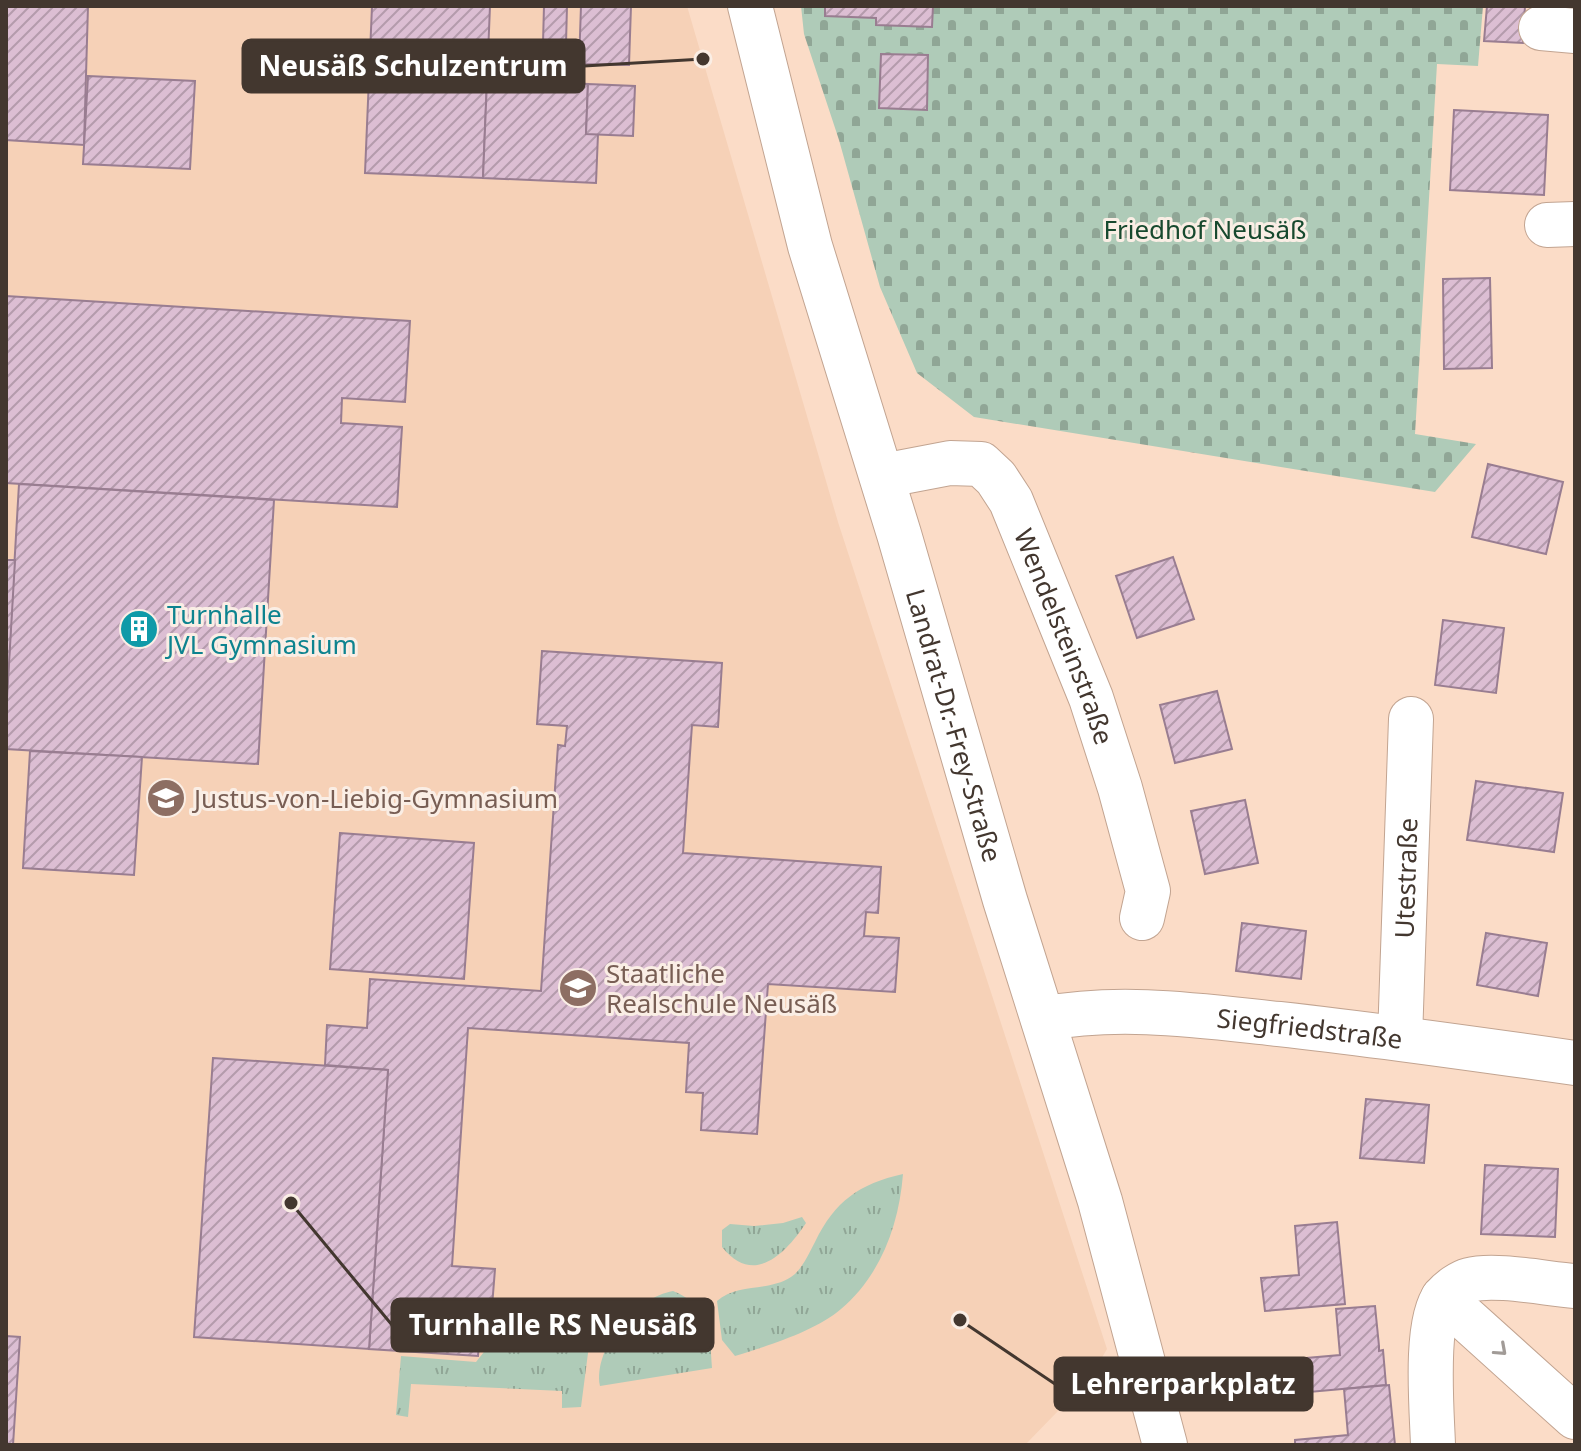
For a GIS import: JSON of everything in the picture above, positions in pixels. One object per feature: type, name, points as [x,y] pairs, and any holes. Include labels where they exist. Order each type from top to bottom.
[{"type":"street","name":"Landrat-Dr.-Frey-Straße","points":[[750,6],[810,246],[882,476],[1005,900],[1100,1201],[1165,1445]]},
{"type":"street","name":"Wendelsteinstraße","points":[[882,476],[950,463],[981,464],[996,478],[1011,501],[1091,698],[1120,788],[1148,891],[1142,918]]},
{"type":"street","name":"Utestraße","points":[[1400,1038],[1411,719]]},
{"type":"street","name":"Siegfriedstraße","points":[[1043,1019],[1080,1012],[1198,1015],[1400,1038],[1575,1063]]},
{"type":"street","points":[[1433,1445],[1431,1378],[1434,1328],[1443,1298],[1467,1281],[1485,1278],[1575,1286]]},
{"type":"street","points":[[1443,1298],[1575,1417]]},
{"type":"shaded area","points":[[6,6],[687,6],[838,522],[1107,1349],[1090,1378],[1025,1445],[6,1445]]},
{"type":"green space","name":"Friedhof Neusäß","points":[[801,6],[1483,6],[1478,66],[1437,64],[1415,434],[1476,444],[1435,492],[974,417],[917,373],[880,287],[839,140],[804,34]]},
{"type":"green space","points":[[903,1174],[897,1212],[886,1248],[855,1296],[818,1324],[791,1337],[735,1356],[722,1340],[717,1301],[734,1292],[773,1285],[791,1277],[802,1266],[840,1205],[861,1189]]},
{"type":"green space","points":[[802,1217],[806,1223],[798,1234],[768,1261],[757,1265],[746,1264],[734,1259],[722,1247],[722,1230],[730,1224],[754,1226]]},
{"type":"green space","points":[[673,1291],[701,1312],[708,1332],[712,1368],[600,1386],[603,1356],[620,1326],[645,1303]]},
{"type":"green space","points":[[580,1318],[591,1330],[581,1407],[562,1408],[562,1391],[411,1384],[408,1417],[396,1415],[401,1356],[476,1362],[510,1319],[525,1337],[540,1342],[556,1335],[572,1319]]},
{"type":"building","points":[[6,6],[88,6],[84,145],[6,140]]},
{"type":"building","points":[[372,6],[490,6],[483,178],[365,173]]},
{"type":"building","points":[[544,6],[567,6],[566,44],[543,43]]},
{"type":"building","points":[[581,6],[631,6],[629,65],[579,64]]},
{"type":"building","points":[[825,6],[933,6],[932,27],[876,25],[876,18],[825,16]]},
{"type":"building","points":[[1487,6],[1525,6],[1523,43],[1484,41]]},
{"type":"building","points":[[881,54],[928,55],[927,110],[879,108]]},
{"type":"building","points":[[88,76],[195,81],[190,169],[83,164]]},
{"type":"building","points":[[487,80],[588,84],[586,134],[598,134],[596,183],[483,178]]},
{"type":"building","points":[[588,84],[635,86],[633,136],[586,134]]},
{"type":"building","points":[[1454,110],[1548,115],[1544,195],[1450,190]]},
{"type":"building","points":[[1490,278],[1492,368],[1444,369],[1443,279]]},
{"type":"building","points":[[6,296],[410,321],[405,402],[342,398],[341,423],[402,427],[397,507],[6,483]]},
{"type":"building","points":[[1488,464],[1563,482],[1546,554],[1472,537]]},
{"type":"building","name":"Turnhalle JVL Gymnasium","points":[[19,484],[274,500],[258,764],[6,749]]},
{"type":"building","points":[[1173,557],[1194,619],[1137,638],[1116,576]]},
{"type":"building","points":[[6,560],[15,560],[7,698],[6,698]]},
{"type":"building","points":[[1443,620],[1504,628],[1496,693],[1435,685]]},
{"type":"building","points":[[542,651],[722,663],[718,727],[692,725],[683,853],[881,867],[878,913],[866,912],[864,936],[899,938],[895,992],[768,984],[757,1134],[701,1130],[703,1093],[686,1092],[689,1043],[468,1028],[452,1266],[495,1269],[490,1332],[480,1331],[478,1356],[369,1349],[388,1070],[325,1065],[327,1025],[367,1028],[370,979],[541,991],[558,745],[565,746],[567,726],[537,724]]},
{"type":"building","points":[[1217,691],[1232,749],[1175,763],[1160,705]]},
{"type":"building","points":[[30,751],[142,757],[134,875],[23,868]]},
{"type":"building","points":[[1476,781],[1563,793],[1554,852],[1467,840]]},
{"type":"building","points":[[1245,800],[1258,863],[1205,874],[1191,811]]},
{"type":"building","points":[[340,833],[474,843],[464,979],[330,969]]},
{"type":"building","points":[[1242,923],[1306,931],[1301,979],[1236,971]]},
{"type":"building","points":[[1486,933],[1547,943],[1538,996],[1477,985]]},
{"type":"building","points":[[213,1058],[388,1070],[369,1349],[194,1337]]},
{"type":"building","points":[[1366,1099],[1429,1105],[1424,1163],[1360,1158]]},
{"type":"building","points":[[1485,1165],[1558,1169],[1555,1237],[1481,1234]]},
{"type":"building","points":[[1337,1222],[1345,1304],[1265,1311],[1261,1278],[1299,1275],[1295,1226]]},
{"type":"building","points":[[1375,1306],[1386,1385],[1287,1394],[1284,1360],[1340,1355],[1336,1309]]},
{"type":"building","points":[[6,1336],[20,1337],[13,1445],[6,1445]]},
{"type":"building","points":[[1389,1385],[1395,1445],[1295,1445],[1295,1440],[1348,1435],[1344,1389]]},
{"type":"place","name":"Neusäß Schulzentrum","points":[[703,59]]},
{"type":"place","name":"Turnhalle JVL Gymnasium","points":[[139,629]]},
{"type":"place","name":"Justus-von-Liebig-Gymnasium","points":[[166,798]]},
{"type":"place","name":"Staatliche Realschule Neusäß","points":[[578,988]]},
{"type":"place","name":"Turnhalle RS Neusäß","points":[[291,1203]]},
{"type":"place","name":"Lehrerparkplatz","points":[[960,1320]]}]
